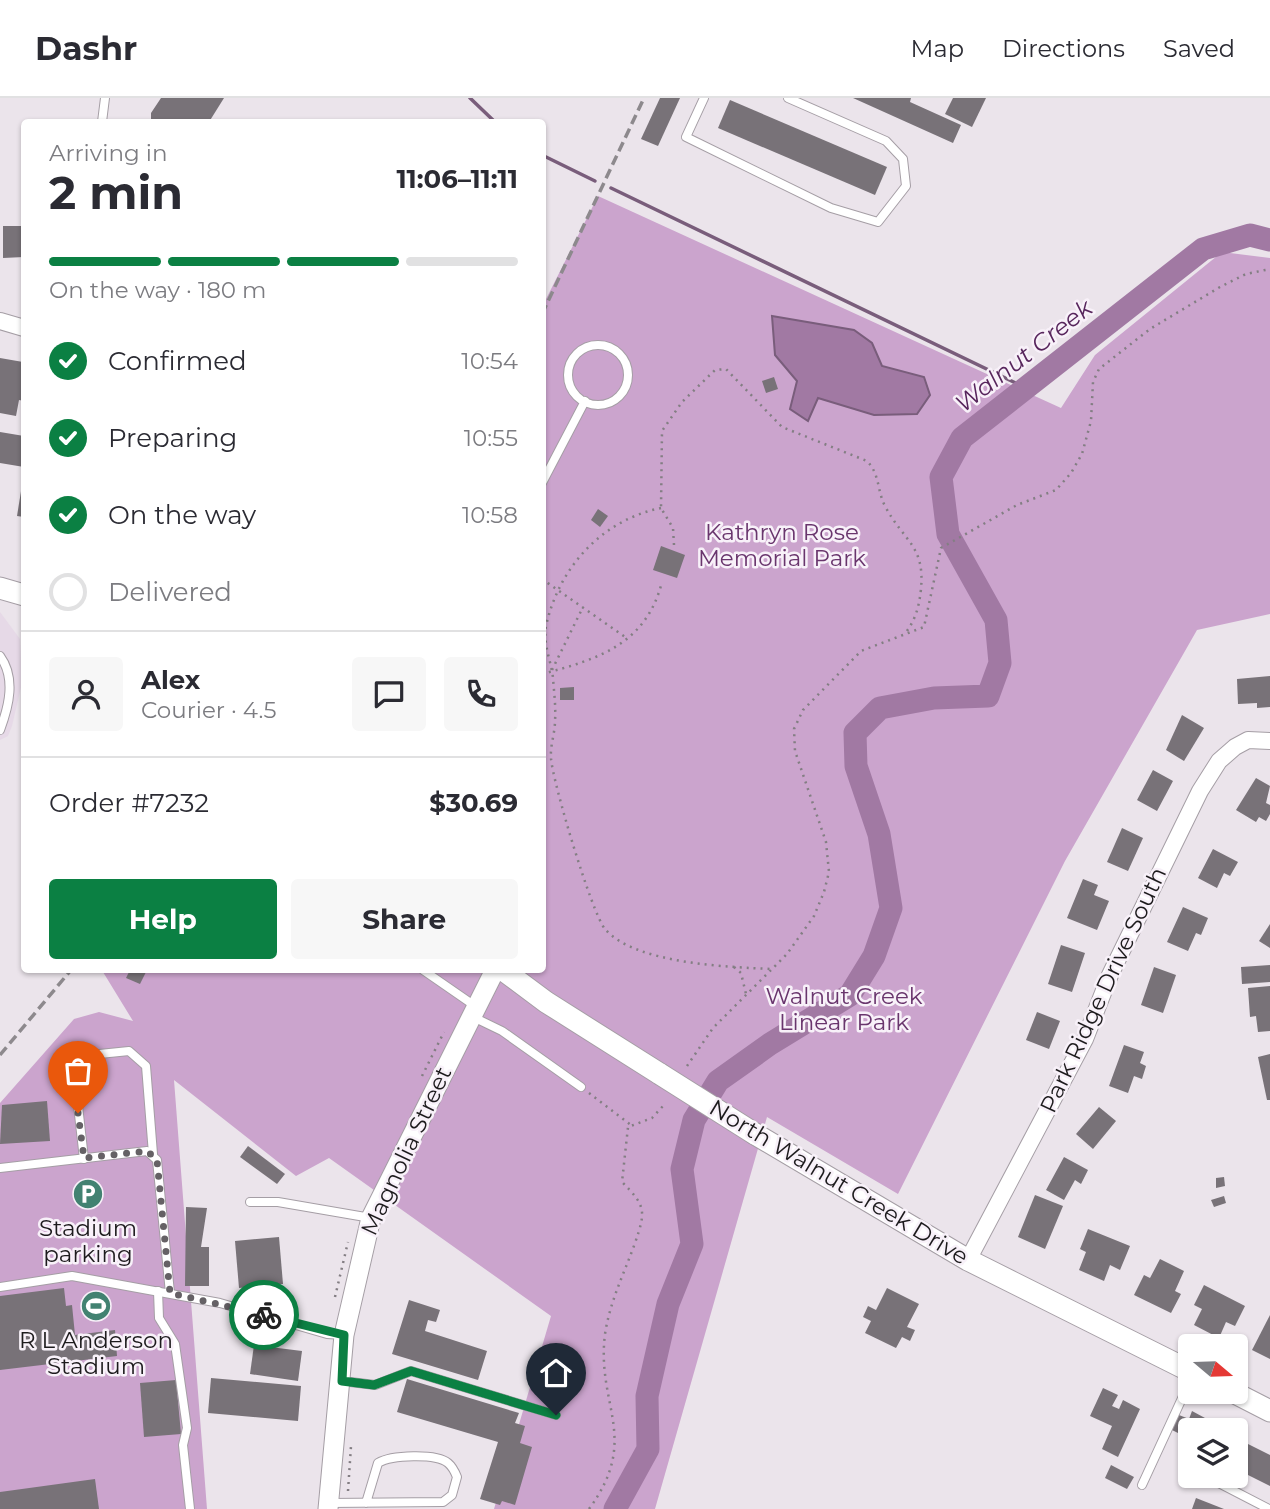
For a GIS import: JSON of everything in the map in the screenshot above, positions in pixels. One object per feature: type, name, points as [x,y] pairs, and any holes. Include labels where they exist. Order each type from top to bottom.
[{"type":"main road","points":[[0,588],[21,593]]},
{"type":"main road","name":"North Walnut Creek Drive","points":[[507,973],[546,1002],[755,1134],[968,1260],[1178,1365]]},
{"type":"main road","points":[[1248,1400],[1270,1411]]},
{"type":"street","points":[[0,321],[21,327]]},
{"type":"street","name":"Park Ridge Drive South","points":[[968,1260],[1085,1039],[1110,975],[1200,791],[1219,761],[1235,747],[1263,740]]},
{"type":"street","name":"Magnolia Street","points":[[335,1505],[344,1335],[371,1218],[493,973]]},
{"type":"lane","points":[[102,119],[105,98]]},
{"type":"lane","points":[[704,98],[687,137],[831,208],[878,222],[906,186],[903,159],[886,141],[789,98]]},
{"type":"lane","points":[[596,345],[615,350],[627,367],[627,385],[622,394],[607,404],[584,401],[573,392],[569,383],[571,362],[577,354],[596,345]]},
{"type":"lane","points":[[546,475],[584,401]]},
{"type":"lane","points":[[0,656],[6,664],[10,684],[8,708],[0,730]]},
{"type":"lane","points":[[427,973],[473,1011],[581,1087]]},
{"type":"lane","points":[[84,1158],[73,1061],[80,1056],[129,1051],[146,1066],[153,1154],[157,1160],[170,1293]]},
{"type":"lane","points":[[0,1168],[147,1151],[153,1154]]},
{"type":"lane","points":[[250,1202],[278,1202],[371,1218]]},
{"type":"lane","points":[[0,1287],[72,1276],[220,1303],[327,1334],[344,1335]]},
{"type":"lane","points":[[158,1291],[159,1318],[174,1344],[187,1429],[183,1445],[191,1509]]},
{"type":"lane","points":[[342,1381],[374,1385],[411,1371],[556,1415]]},
{"type":"lane","points":[[1142,1485],[1179,1404]]},
{"type":"lane","points":[[335,1505],[443,1503],[452,1495],[457,1478],[448,1462],[438,1458],[387,1457],[378,1462],[366,1503]]},
{"type":"lane","points":[[1224,1488],[1249,1505],[1269,1509]]},
{"type":"path","points":[[687,1066],[713,1028],[772,969],[814,916],[829,872],[823,833],[795,751],[794,729],[814,695],[861,651],[924,627],[938,555],[947,542],[1017,505],[1056,490],[1071,473],[1082,454],[1091,421],[1093,382],[1099,369],[1150,329],[1220,287],[1247,274],[1270,269]]},
{"type":"path","points":[[674,545],[673,528],[661,508],[660,444],[667,419],[715,370],[731,371],[782,427],[857,457],[874,469],[886,508],[919,555],[923,567],[919,605],[914,622],[904,635]]},
{"type":"path","points":[[546,627],[567,574],[596,538],[613,524],[638,513],[661,508]]},
{"type":"path","points":[[546,582],[628,639]]},
{"type":"path","points":[[546,673],[588,661],[628,639],[649,618],[662,582]]},
{"type":"path","points":[[552,671],[583,607]]},
{"type":"path","points":[[546,649],[552,671],[555,718],[551,757],[557,787],[593,910],[605,930],[639,950],[734,967],[772,969]]},
{"type":"path","points":[[734,967],[741,973],[746,994]]},
{"type":"path","points":[[581,1087],[631,1125]]},
{"type":"path","points":[[589,1509],[609,1479],[614,1454],[616,1423],[604,1370],[605,1335],[613,1296],[633,1248],[643,1210],[641,1202],[622,1182],[624,1140],[631,1125],[652,1118],[663,1106]]},
{"type":"path","points":[[335,1505],[352,1437]]},
{"type":"shaded area","points":[[772,316],[854,330],[872,343],[882,366],[924,377],[930,395],[917,414],[874,415],[818,398],[808,421],[790,409],[797,381],[775,355]]},
{"type":"shaded area","points":[[0,612],[20,639],[21,687],[12,726],[8,736],[0,740]]},
{"type":"green space","points":[[598,196],[1061,408],[1095,355],[1222,252],[1270,258],[1270,614],[1197,630],[1065,861],[898,1194],[767,1117],[655,1509],[494,1509],[551,1316],[329,1158],[296,1176],[174,1080],[207,1509],[0,1509],[0,1103],[74,1019],[99,1012],[133,1021],[104,973],[546,973],[546,299]]},
{"type":"building","points":[[161,98],[224,98],[211,119],[151,119],[151,113]]},
{"type":"building","points":[[660,98],[680,98],[658,146],[641,139]]},
{"type":"building","points":[[853,98],[911,98],[910,102],[961,125],[953,143]]},
{"type":"building","points":[[953,98],[986,98],[972,127],[945,114]]},
{"type":"building","points":[[730,100],[887,167],[875,195],[718,128]]},
{"type":"building","points":[[3,226],[21,226],[21,257],[3,258]]},
{"type":"building","points":[[0,358],[21,362],[21,400],[16,416],[0,413]]},
{"type":"building","points":[[774,377],[778,389],[766,393],[762,381]]},
{"type":"building","points":[[0,432],[21,436],[21,466],[0,463]]},
{"type":"building","points":[[21,491],[21,517],[17,516]]},
{"type":"building","points":[[598,509],[608,516],[600,527],[591,520]]},
{"type":"building","points":[[661,546],[685,555],[677,578],[653,570]]},
{"type":"building","points":[[1270,676],[1270,707],[1257,708],[1257,703],[1238,704],[1237,679]]},
{"type":"building","points":[[574,687],[574,700],[560,700],[560,688]]},
{"type":"building","points":[[1182,715],[1204,728],[1184,761],[1166,750]]},
{"type":"building","points":[[1153,770],[1173,781],[1157,811],[1137,800]]},
{"type":"building","points":[[1256,778],[1270,786],[1266,803],[1270,805],[1270,814],[1266,821],[1259,817],[1256,822],[1236,810]]},
{"type":"building","points":[[1122,828],[1143,838],[1128,871],[1107,862]]},
{"type":"building","points":[[1213,849],[1238,862],[1230,876],[1224,873],[1217,888],[1198,878]]},
{"type":"building","points":[[1083,879],[1098,885],[1094,895],[1109,901],[1097,930],[1067,918]]},
{"type":"building","points":[[1183,907],[1208,918],[1201,935],[1196,933],[1188,951],[1167,942]]},
{"type":"building","points":[[1270,924],[1270,948],[1259,941]]},
{"type":"building","points":[[1061,945],[1085,953],[1072,992],[1048,984]]},
{"type":"building","points":[[1270,965],[1270,982],[1242,984],[1241,967]]},
{"type":"building","points":[[1154,967],[1176,975],[1163,1013],[1141,1005]]},
{"type":"building","points":[[128,973],[146,973],[140,984],[126,978]]},
{"type":"building","points":[[1270,986],[1270,1031],[1258,1032],[1256,1016],[1250,1017],[1248,988]]},
{"type":"building","points":[[1037,1012],[1060,1021],[1049,1049],[1026,1040]]},
{"type":"building","points":[[1124,1045],[1144,1052],[1140,1063],[1146,1066],[1142,1079],[1134,1076],[1128,1093],[1109,1086]]},
{"type":"building","points":[[1270,1054],[1270,1100],[1267,1100],[1258,1057]]},
{"type":"building","points":[[47,1101],[50,1141],[0,1144],[2,1105]]},
{"type":"building","points":[[1099,1107],[1116,1121],[1093,1149],[1076,1134]]},
{"type":"building","points":[[248,1146],[285,1174],[277,1184],[240,1157]]},
{"type":"building","points":[[1064,1157],[1088,1170],[1081,1184],[1075,1180],[1064,1200],[1046,1190]]},
{"type":"building","points":[[1224,1177],[1225,1186],[1216,1188],[1216,1178]]},
{"type":"building","points":[[1035,1195],[1063,1206],[1045,1249],[1018,1237]]},
{"type":"building","points":[[1224,1196],[1226,1203],[1214,1207],[1211,1200]]},
{"type":"building","points":[[186,1207],[207,1208],[201,1247],[209,1247],[209,1286],[185,1286]]},
{"type":"building","points":[[1088,1229],[1130,1246],[1120,1270],[1110,1265],[1104,1281],[1079,1270],[1086,1252],[1080,1249]]},
{"type":"building","points":[[279,1237],[283,1284],[239,1288],[235,1241]]},
{"type":"building","points":[[1160,1259],[1184,1271],[1175,1291],[1181,1294],[1171,1313],[1134,1295],[1144,1275],[1150,1278]]},
{"type":"building","points":[[1204,1285],[1245,1306],[1235,1326],[1226,1322],[1221,1334],[1211,1334],[1194,1325],[1202,1309],[1194,1305]]},
{"type":"building","points":[[64,1288],[66,1306],[72,1305],[75,1335],[115,1330],[117,1356],[0,1370],[0,1296]]},
{"type":"building","points":[[887,1288],[919,1304],[907,1327],[915,1330],[910,1341],[902,1337],[896,1348],[865,1333],[871,1321],[863,1317],[868,1306],[876,1310]]},
{"type":"building","points":[[409,1300],[440,1310],[436,1322],[428,1320],[425,1331],[487,1351],[478,1380],[392,1354]]},
{"type":"building","points":[[1270,1315],[1270,1359],[1252,1350]]},
{"type":"building","points":[[254,1345],[302,1351],[298,1381],[250,1374]]},
{"type":"building","points":[[211,1378],[301,1386],[298,1421],[208,1413]]},
{"type":"building","points":[[407,1379],[519,1413],[515,1423],[525,1426],[520,1443],[532,1447],[515,1505],[502,1501],[500,1505],[480,1499],[498,1442],[397,1412]]},
{"type":"building","points":[[176,1380],[181,1434],[144,1437],[140,1383]]},
{"type":"building","points":[[1103,1388],[1118,1395],[1112,1406],[1119,1409],[1123,1400],[1140,1409],[1118,1457],[1102,1449],[1112,1426],[1090,1416]]},
{"type":"building","points":[[1192,1411],[1205,1418],[1189,1418]]},
{"type":"building","points":[[1179,1415],[1186,1418],[1178,1418],[1178,1433],[1172,1430]]},
{"type":"building","points":[[1248,1444],[1270,1455],[1270,1486],[1248,1475]]},
{"type":"building","points":[[1111,1465],[1134,1477],[1127,1489],[1105,1478]]},
{"type":"building","points":[[95,1479],[99,1509],[0,1509],[0,1492]]},
{"type":"building","points":[[1196,1498],[1224,1509],[1192,1509]]},
{"type":"waterway","points":[[470,98],[492,119]]},
{"type":"waterway","points":[[546,157],[595,181]]},
{"type":"waterway","points":[[611,188],[1026,388]]},
{"type":"waterway","name":"Walnut Creek","points":[[615,1509],[648,1449],[647,1396],[668,1304],[692,1244],[682,1169],[694,1120],[718,1081],[770,1044],[850,995],[874,956],[891,908],[879,834],[856,766],[855,733],[880,708],[934,698],[988,696],[1000,663],[996,620],[948,534],[941,477],[962,438],[1203,249],[1250,235],[1270,240]]},
{"type":"railway","points":[[546,306],[644,98]]},
{"type":"railway","points":[[0,1055],[68,973]]},
{"type":"way so far","points":[[78,1113],[84,1158],[147,1151],[157,1160],[170,1293],[264,1315]]},
{"type":"place","name":"Stadium parking","points":[[88,1194]]},
{"type":"place","name":"R L Anderson Stadium","points":[[96,1306]]},
{"type":"route","points":[[264,1315],[327,1334],[344,1335],[342,1381],[374,1385],[411,1371],[556,1415]]},
{"type":"park label","name":"Kathryn Rose Memorial Park","points":[[782,545]]},
{"type":"park label","name":"Walnut Creek Linear Park","points":[[844,1009]]}]
